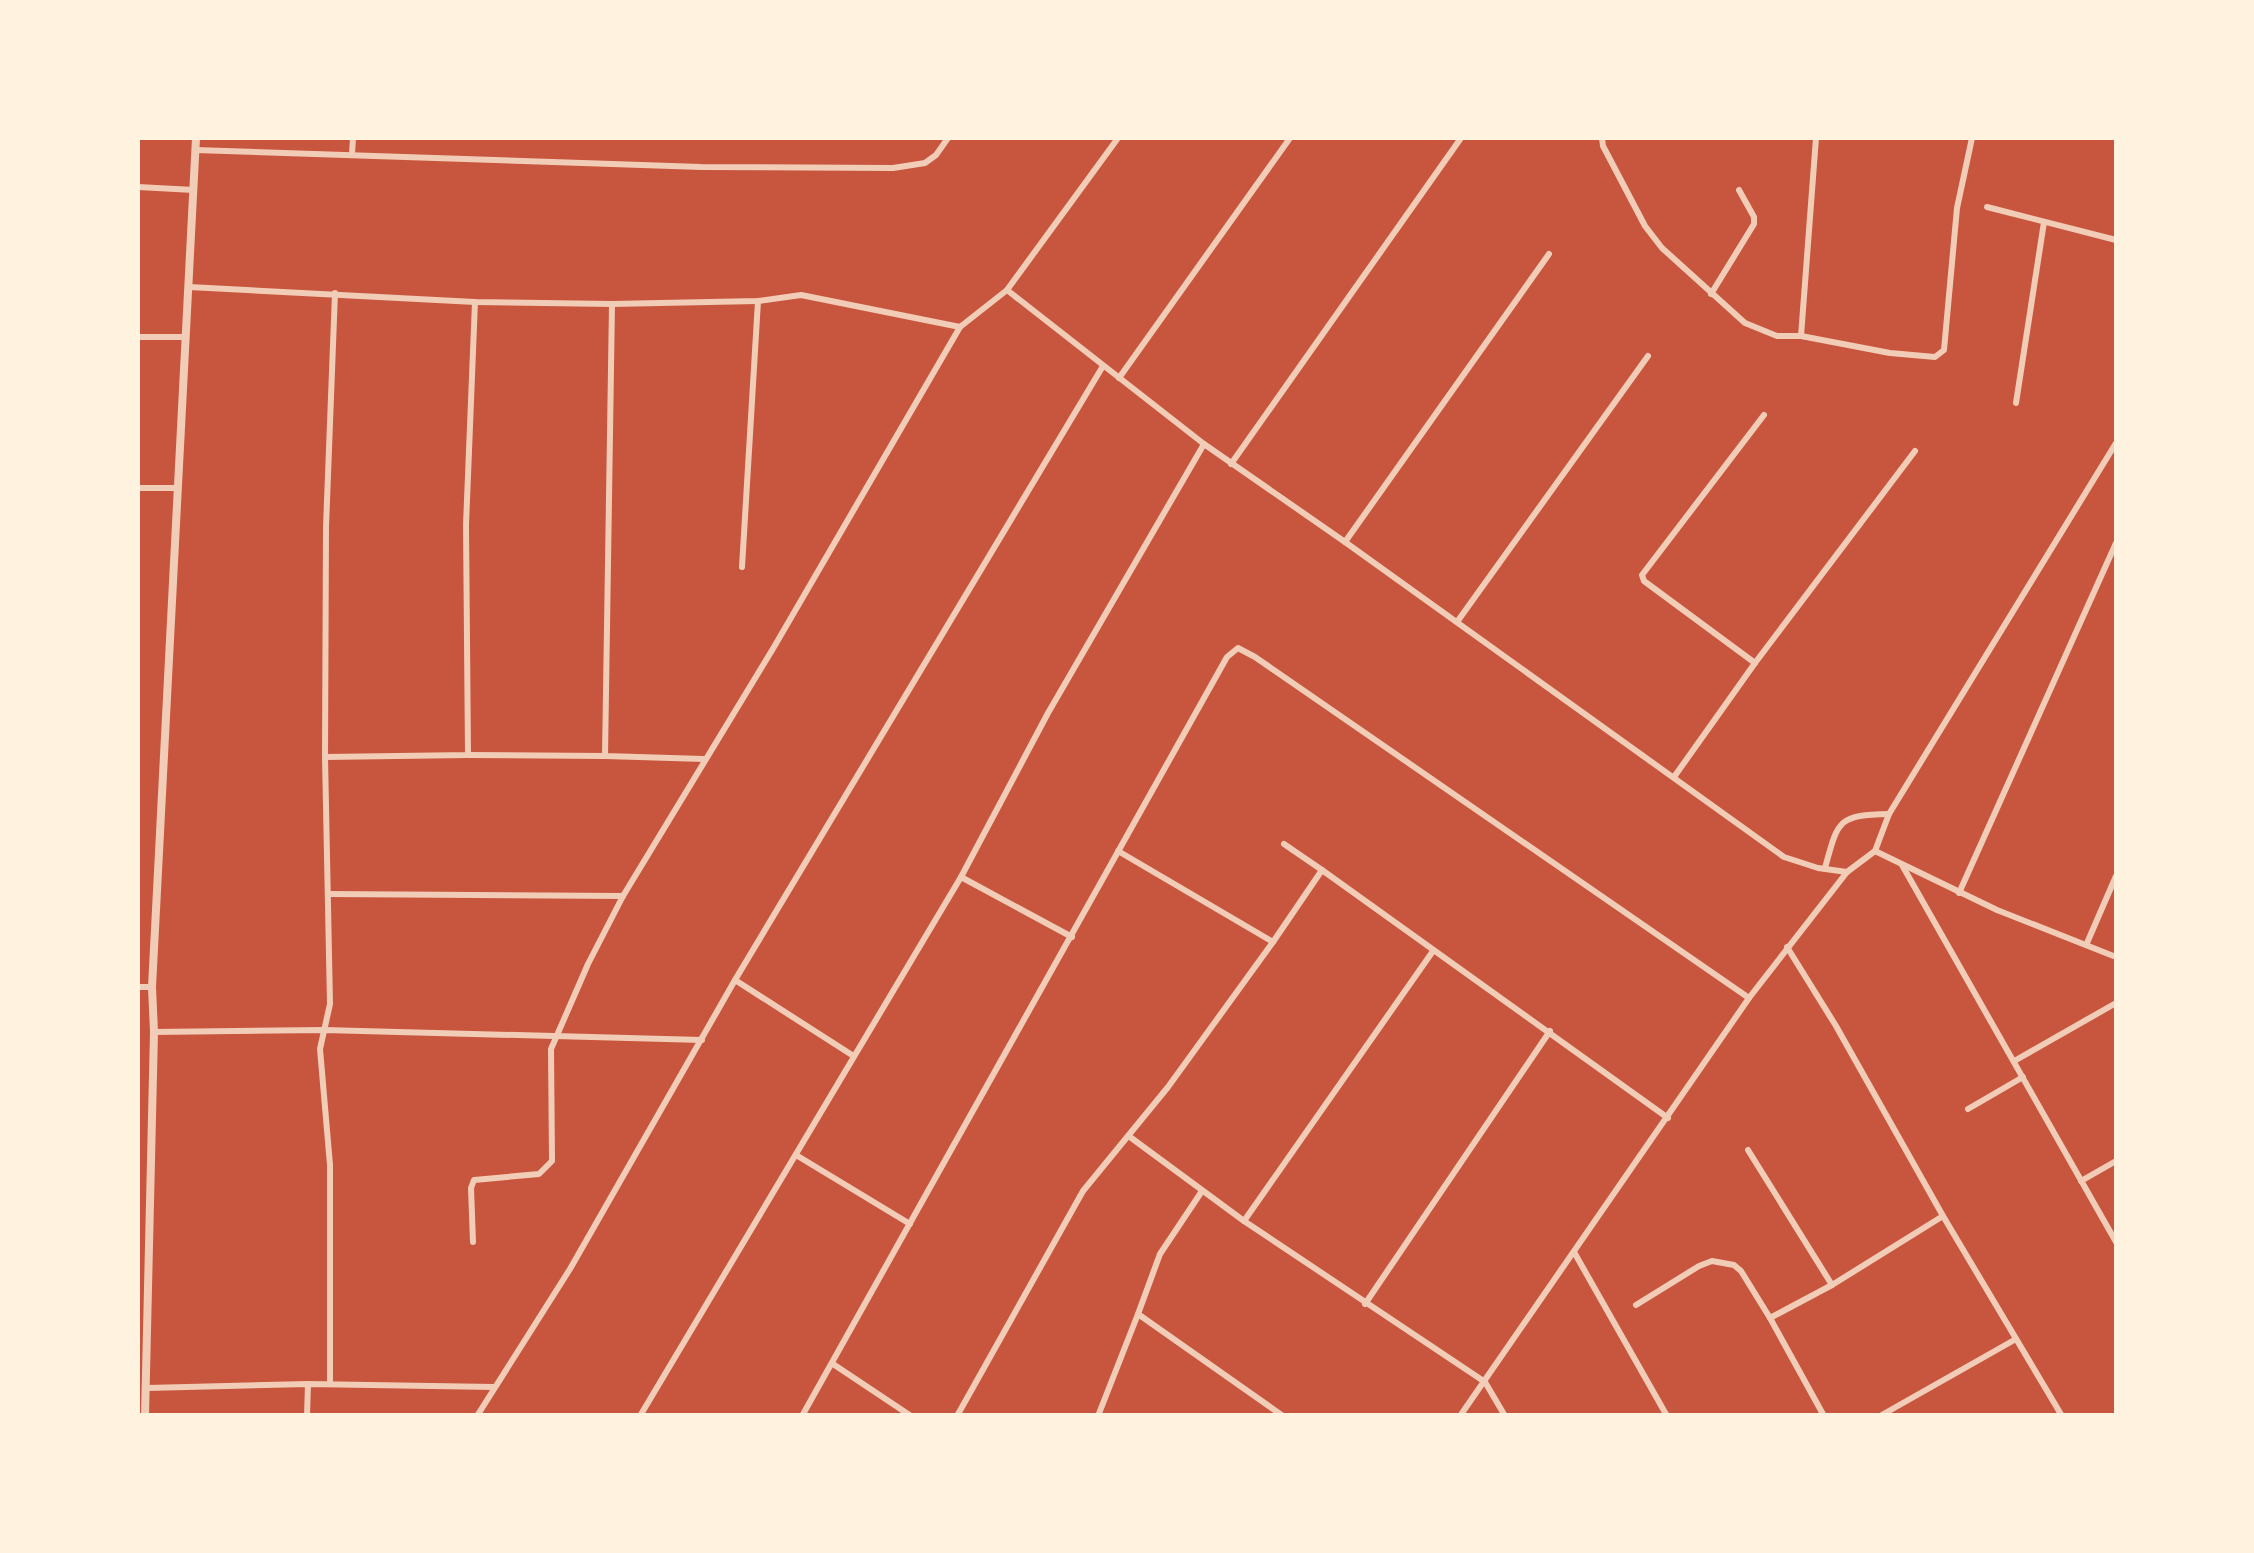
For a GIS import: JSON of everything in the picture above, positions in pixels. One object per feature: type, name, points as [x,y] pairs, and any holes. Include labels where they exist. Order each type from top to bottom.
[{"type":"street","points":[[145,1416],[152,986],[196,138]]},
{"type":"street","points":[[352,154],[353,138]]},
{"type":"street","points":[[195,150],[701,167],[893,168],[925,163],[948,138]]},
{"type":"street","points":[[473,1242],[474,1180],[539,1174],[552,1161],[552,1049],[556,1034],[624,896],[704,759],[774,648],[960,328],[1007,290],[1118,138]]},
{"type":"street","points":[[1119,378],[1290,138]]},
{"type":"street","points":[[1231,464],[1462,138]]},
{"type":"street","points":[[1602,138],[1654,238],[1711,294],[1755,329],[1777,336],[1801,336],[1890,353],[1941,354],[1957,208],[1972,138]]},
{"type":"street","points":[[1801,336],[1816,138]]},
{"type":"street","points":[[138,187],[194,190]]},
{"type":"street","points":[[1711,294],[1754,224],[1738,190]]},
{"type":"street","points":[[1987,208],[2116,240]]},
{"type":"street","points":[[2016,403],[2044,222]]},
{"type":"street","points":[[1345,542],[1549,254]]},
{"type":"street","points":[[189,288],[475,302],[612,304],[758,302],[786,296],[817,296],[960,328]]},
{"type":"street","points":[[1007,290],[1231,464],[1784,856],[1846,872]]},
{"type":"street","points":[[330,1384],[330,1165],[320,1050],[330,1004],[326,526],[334,293]]},
{"type":"street","points":[[468,755],[466,525],[475,302]]},
{"type":"street","points":[[742,567],[758,302]]},
{"type":"street","points":[[605,756],[612,304]]},
{"type":"street","points":[[138,337],[186,338]]},
{"type":"street","points":[[1456,622],[1648,356]]},
{"type":"street","points":[[477,1416],[570,1268],[735,980],[1103,366]]},
{"type":"street","points":[[1755,663],[1644,581],[1642,575],[1764,415]]},
{"type":"street","points":[[640,1416],[961,877],[1048,713],[1204,444]]},
{"type":"street","points":[[1460,1416],[1748,998],[1846,872],[1875,851],[1889,814],[2116,447]]},
{"type":"street","points":[[1674,777],[1915,451]]},
{"type":"street","points":[[138,488],[176,488]]},
{"type":"street","points":[[1959,893],[2116,543]]},
{"type":"street","points":[[802,1416],[1227,658],[1238,648],[1748,998]]},
{"type":"street","points":[[325,757],[704,759]]},
{"type":"street","points":[[1825,869],[1840,824],[1851,816],[1889,814]]},
{"type":"street","points":[[1284,844],[1668,1118]]},
{"type":"street","points":[[1118,851],[1273,942]]},
{"type":"street","points":[[1875,851],[1959,893],[2116,957]]},
{"type":"street","points":[[1902,865],[2116,1242]]},
{"type":"street","points":[[957,1416],[1083,1190],[1130,1136],[1322,870]]},
{"type":"street","points":[[2087,942],[2116,876]]},
{"type":"street","points":[[961,877],[1072,937]]},
{"type":"street","points":[[328,894],[624,896]]},
{"type":"street","points":[[1787,946],[2062,1416]]},
{"type":"street","points":[[1244,1221],[1432,951]]},
{"type":"street","points":[[735,980],[852,1055]]},
{"type":"street","points":[[138,986],[152,986]]},
{"type":"street","points":[[2016,1060],[2116,1003]]},
{"type":"street","points":[[154,1032],[324,1030],[702,1040]]},
{"type":"street","points":[[1365,1304],[1550,1031]]},
{"type":"street","points":[[1968,1109],[2023,1077]]},
{"type":"street","points":[[1130,1136],[1244,1221],[1485,1382],[1505,1416]]},
{"type":"street","points":[[1748,1150],[1832,1285]]},
{"type":"street","points":[[796,1155],[911,1224]]},
{"type":"street","points":[[2081,1181],[2116,1160]]},
{"type":"street","points":[[1098,1416],[1160,1254],[1202,1191]]},
{"type":"street","points":[[1770,1318],[1832,1285],[1942,1216]]},
{"type":"street","points":[[1574,1252],[1667,1416]]},
{"type":"street","points":[[1636,1305],[1699,1266],[1722,1262],[1741,1271],[1824,1416]]},
{"type":"street","points":[[1138,1314],[1283,1416]]},
{"type":"street","points":[[1880,1416],[2016,1338]]},
{"type":"street","points":[[834,1364],[911,1416]]},
{"type":"street","points":[[147,1388],[308,1384],[494,1387]]},
{"type":"street","points":[[307,1416],[308,1384]]}]
